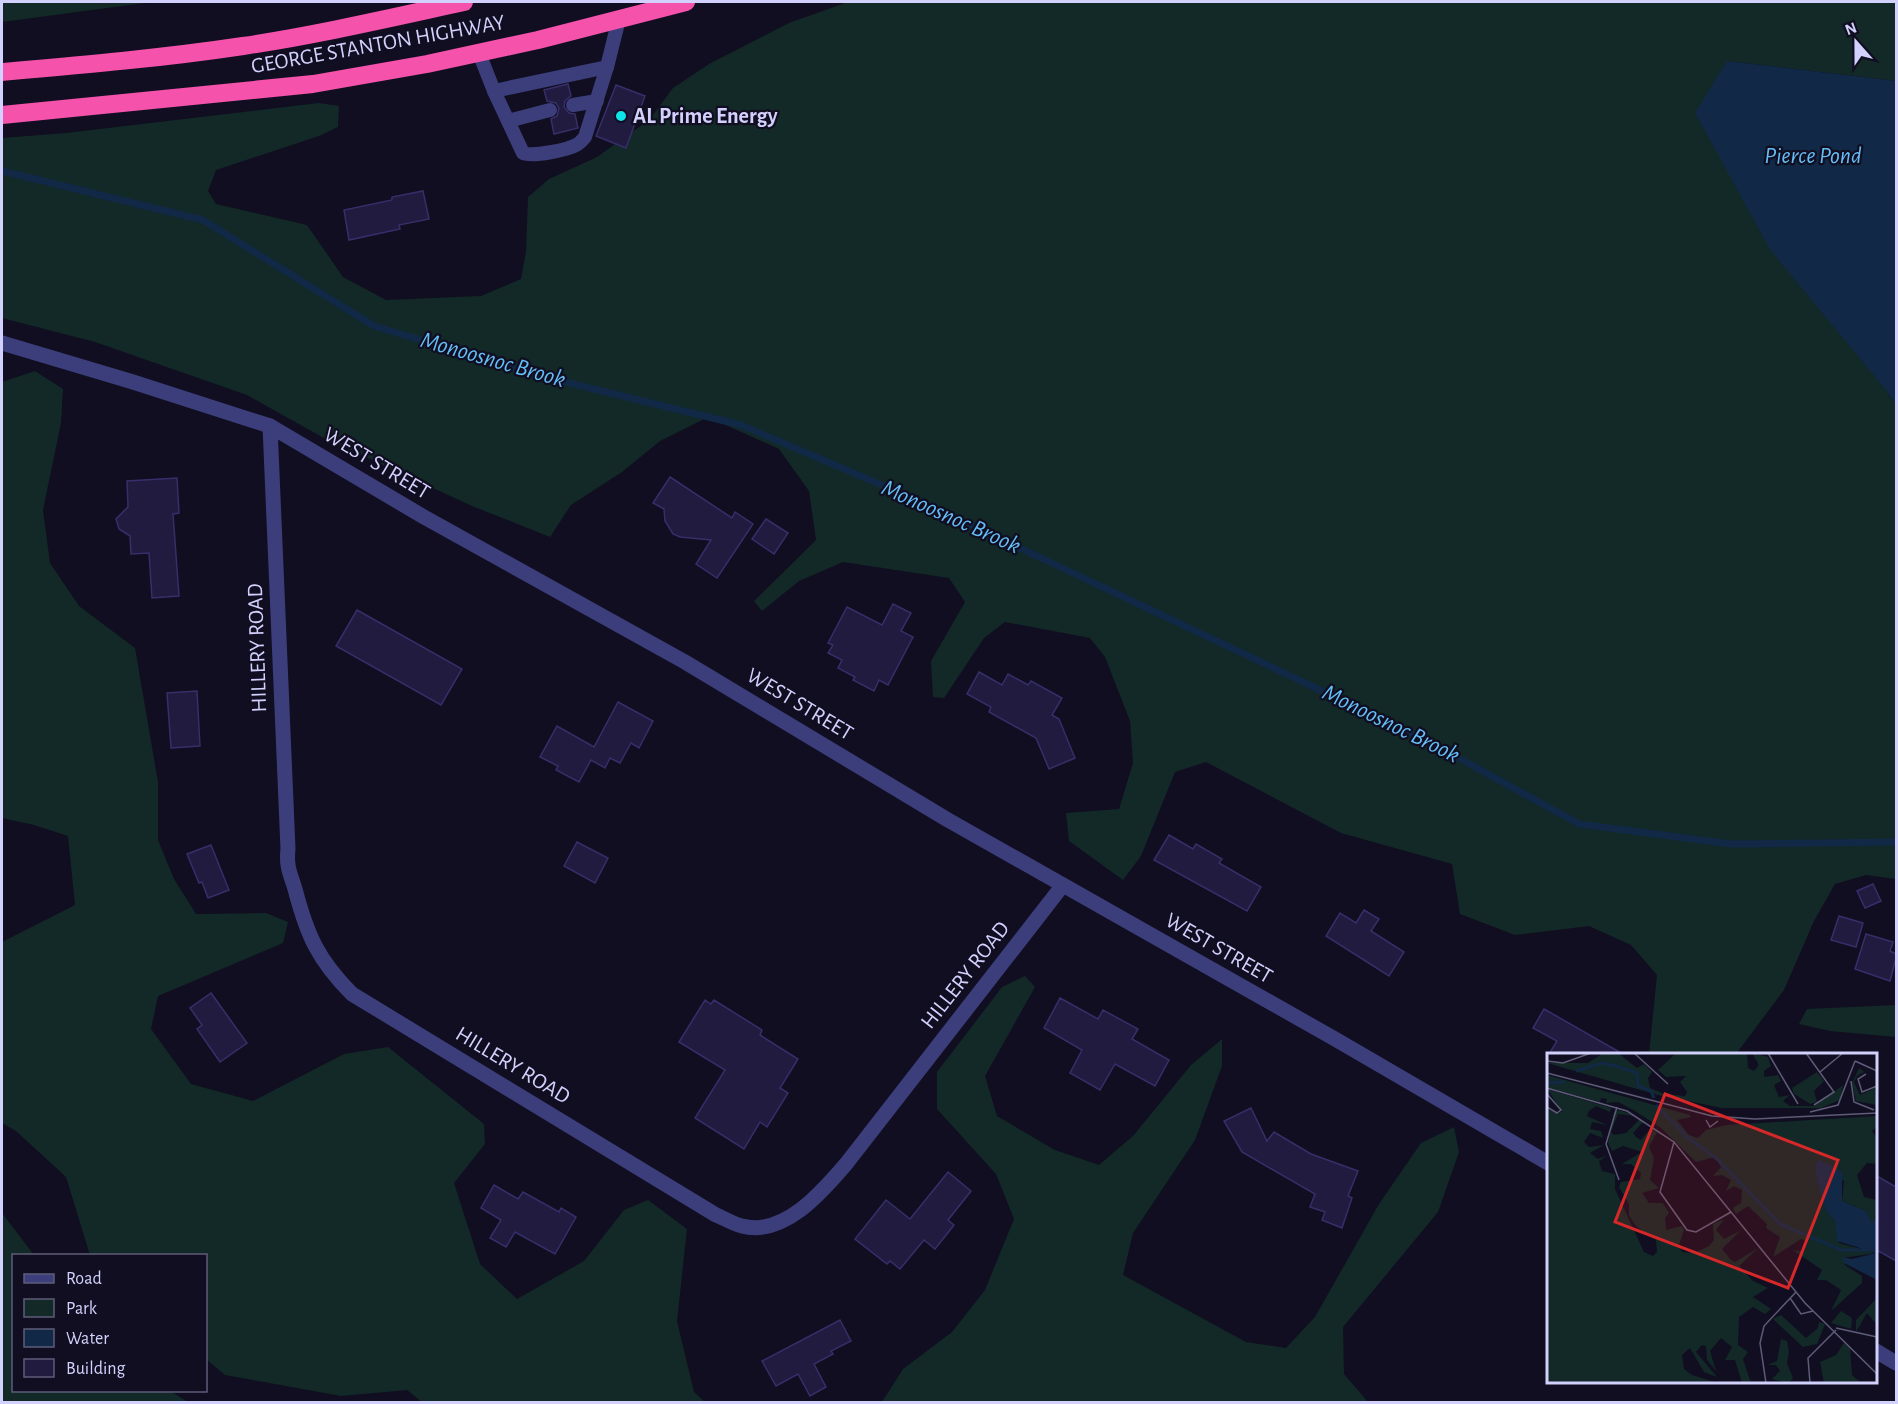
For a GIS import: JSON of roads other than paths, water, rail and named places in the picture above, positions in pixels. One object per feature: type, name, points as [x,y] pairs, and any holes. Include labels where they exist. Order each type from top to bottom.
[{"type":"highway","name":"GEORGE STANTON HIGHWAY","points":[[2,72],[244,46],[360,25],[464,2]]},
{"type":"highway","name":"GEORGE STANTON HIGHWAY","points":[[9,115],[313,84],[479,53],[686,2]]},
{"type":"street","name":"WEST STREET","points":[[2,343],[270,426],[424,518],[693,667],[948,820],[1335,1038],[1547,1162]]},
{"type":"street","name":"HILLERY ROAD","points":[[270,426],[288,849],[286,863],[300,911],[317,952],[326,966],[352,994],[716,1215],[742,1226],[757,1227],[776,1223],[808,1206],[846,1164],[1063,885]]},
{"type":"street","points":[[1877,1352],[1896,1363]]},
{"type":"lane","points":[[479,53],[523,153],[528,155],[556,151],[578,144],[585,137],[607,67],[618,19]]},
{"type":"lane","points":[[494,91],[607,67]]},
{"type":"lane","points":[[573,105],[597,101]]},
{"type":"lane","points":[[508,121],[550,110]]},
{"type":"water","name":"Pierce Pond","points":[[1727,61],[1896,81],[1896,405],[1771,251],[1695,113]]},
{"type":"waterway","name":"Monoosnoc Brook","points":[[2,171],[203,220],[374,326],[549,378],[741,425],[931,506],[1426,740],[1579,824],[1731,844],[1896,842]]},
{"type":"place","name":"AL Prime Energy","points":[[621,116]]}]
